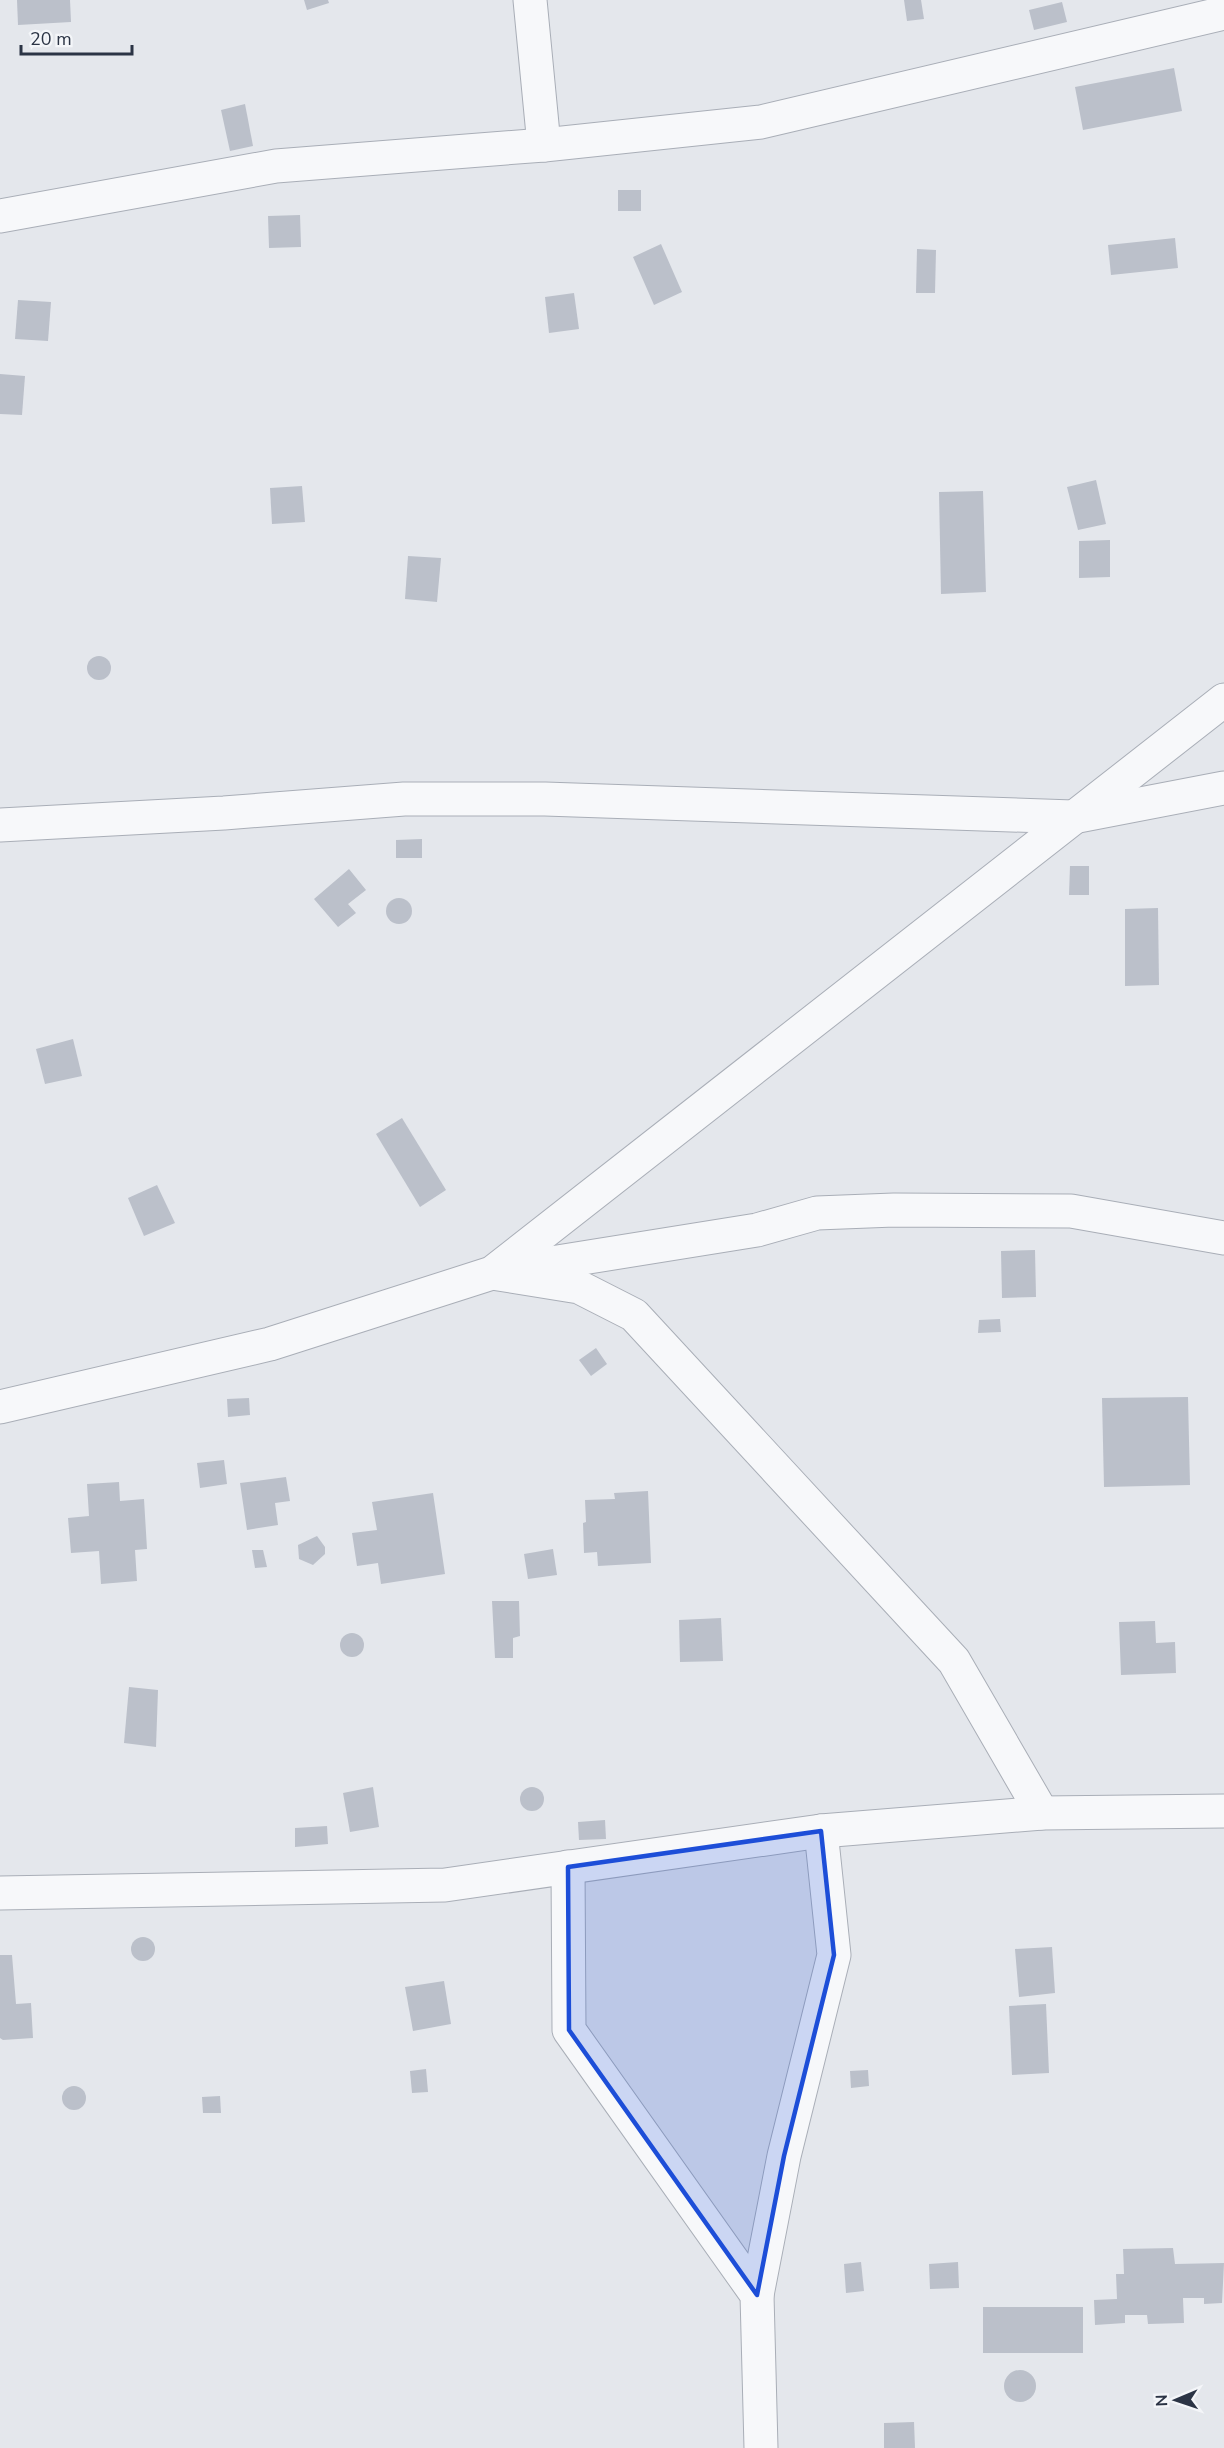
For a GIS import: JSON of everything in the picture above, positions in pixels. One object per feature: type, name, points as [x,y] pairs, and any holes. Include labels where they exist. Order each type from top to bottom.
[{"type":"street","points":[[530,0],[544,145]]},
{"type":"street","points":[[0,216],[276,166],[544,145],[761,122],[1224,14]]},
{"type":"street","points":[[492,1273],[1224,700]]},
{"type":"street","points":[[0,825],[224,813],[404,799],[545,798],[1073,817],[1219,794]]},
{"type":"street","points":[[0,1407],[270,1344],[492,1273],[757,1230],[817,1213],[894,1210],[1071,1211],[1224,1238]]},
{"type":"street","points":[[492,1273],[579,1287],[634,1315],[954,1661],[1042,1813]]},
{"type":"street","points":[[0,1893],[444,1885],[822,1831],[1042,1813],[1224,1811]]},
{"type":"street","points":[[761,2448],[757,2295],[784,2156],[834,1954],[822,1831]]},
{"type":"street","points":[[568,1867],[569,2030],[757,2295]]},
{"type":"highlighted area","points":[[821,1831],[834,1955],[784,2156],[757,2295],[569,2030],[568,1867]]},
{"type":"building","points":[[17,0],[70,0],[71,22],[18,25]]},
{"type":"building","points":[[304,0],[328,0],[329,3],[307,10]]},
{"type":"building","points":[[904,0],[921,0],[924,19],[907,21]]},
{"type":"building","points":[[1062,2],[1067,22],[1034,30],[1029,10]]},
{"type":"building","points":[[1174,68],[1182,111],[1083,130],[1075,87]]},
{"type":"building","points":[[245,104],[253,146],[230,151],[221,110]]},
{"type":"building","points":[[618,190],[641,190],[641,211],[618,211]]},
{"type":"building","points":[[300,215],[301,247],[269,248],[268,216]]},
{"type":"building","points":[[1175,238],[1178,268],[1111,275],[1108,245]]},
{"type":"building","points":[[661,244],[682,292],[654,305],[633,257]]},
{"type":"building","points":[[917,249],[936,250],[935,293],[916,293]]},
{"type":"building","points":[[574,293],[579,329],[549,333],[545,297]]},
{"type":"building","points":[[18,300],[51,302],[48,341],[15,339]]},
{"type":"building","points":[[0,374],[25,376],[22,415],[0,414]]},
{"type":"building","points":[[1096,480],[1106,524],[1078,530],[1067,487]]},
{"type":"building","points":[[302,486],[305,522],[272,524],[270,488]]},
{"type":"building","points":[[983,491],[986,592],[941,594],[939,492]]},
{"type":"building","points":[[1110,540],[1110,577],[1079,578],[1079,541]]},
{"type":"building","points":[[408,556],[441,558],[437,602],[405,599]]},
{"type":"building","points":[[99,656],[107,660],[111,668],[107,676],[99,680],[91,676],[87,668],[91,660]]},
{"type":"building","points":[[422,839],[422,858],[396,858],[396,840]]},
{"type":"building","points":[[1070,866],[1089,866],[1089,895],[1069,895]]},
{"type":"building","points":[[349,869],[366,890],[348,904],[356,913],[338,927],[314,899]]},
{"type":"building","points":[[399,898],[408,902],[412,911],[408,920],[399,924],[390,920],[386,911],[390,902]]},
{"type":"building","points":[[1158,908],[1159,985],[1125,986],[1125,909]]},
{"type":"building","points":[[73,1039],[82,1076],[45,1084],[36,1049]]},
{"type":"building","points":[[402,1118],[446,1190],[420,1207],[376,1134]]},
{"type":"building","points":[[157,1185],[175,1223],[144,1236],[128,1198]]},
{"type":"building","points":[[1035,1250],[1036,1297],[1002,1298],[1001,1251]]},
{"type":"building","points":[[1000,1319],[1001,1332],[978,1333],[979,1320]]},
{"type":"building","points":[[596,1348],[607,1364],[591,1376],[579,1360]]},
{"type":"building","points":[[1188,1397],[1190,1485],[1104,1487],[1102,1398]]},
{"type":"building","points":[[249,1398],[250,1415],[228,1417],[227,1399]]},
{"type":"building","points":[[224,1460],[227,1484],[200,1488],[197,1463]]},
{"type":"building","points":[[286,1477],[290,1501],[275,1503],[278,1525],[247,1530],[240,1483]]},
{"type":"building","points":[[119,1482],[120,1501],[144,1499],[147,1549],[135,1550],[137,1581],[101,1584],[99,1551],[71,1553],[68,1518],[89,1516],[87,1484]]},
{"type":"building","points":[[648,1491],[651,1563],[598,1566],[597,1552],[584,1553],[585,1500],[615,1499],[614,1493]]},
{"type":"building","points":[[433,1493],[445,1574],[381,1584],[378,1563],[357,1566],[352,1533],[377,1530],[372,1502]]},
{"type":"building","points":[[317,1536],[325,1547],[325,1554],[313,1565],[299,1559],[298,1545]]},
{"type":"building","points":[[553,1549],[557,1575],[528,1579],[524,1554]]},
{"type":"building","points":[[252,1550],[263,1550],[267,1567],[255,1568]]},
{"type":"building","points":[[492,1601],[519,1601],[520,1636],[513,1638],[513,1658],[495,1658]]},
{"type":"building","points":[[721,1618],[723,1661],[680,1662],[679,1620]]},
{"type":"building","points":[[1155,1621],[1156,1643],[1175,1642],[1176,1673],[1121,1675],[1119,1622]]},
{"type":"building","points":[[352,1633],[360,1637],[364,1645],[360,1653],[352,1657],[344,1653],[340,1645],[344,1637]]},
{"type":"building","points":[[129,1687],[158,1690],[156,1747],[124,1743]]},
{"type":"building","points":[[373,1787],[379,1827],[350,1832],[343,1793]]},
{"type":"building","points":[[532,1787],[537,1788],[543,1794],[543,1804],[537,1810],[532,1811],[527,1810],[521,1804],[520,1799],[521,1794],[527,1788]]},
{"type":"building","points":[[605,1820],[606,1839],[579,1840],[578,1822]]},
{"type":"building","points":[[327,1826],[328,1844],[295,1847],[295,1828]]},
{"type":"building","points":[[143,1937],[148,1938],[154,1944],[154,1954],[148,1960],[143,1961],[138,1960],[132,1954],[131,1949],[132,1944],[138,1938]]},
{"type":"building","points":[[1052,1947],[1055,1993],[1019,1997],[1015,1949]]},
{"type":"building","points":[[0,1955],[12,1955],[16,2004],[31,2003],[33,2038],[3,2040],[0,2038]]},
{"type":"building","points":[[444,1981],[451,2024],[413,2031],[405,1987]]},
{"type":"building","points":[[1046,2004],[1049,2073],[1012,2075],[1009,2006]]},
{"type":"building","points":[[426,2069],[428,2092],[412,2093],[410,2071]]},
{"type":"building","points":[[868,2070],[869,2086],[851,2088],[850,2071]]},
{"type":"building","points":[[74,2086],[79,2087],[85,2093],[85,2103],[79,2109],[74,2110],[69,2109],[63,2103],[62,2098],[63,2093],[69,2087]]},
{"type":"building","points":[[220,2096],[221,2113],[203,2113],[202,2097]]},
{"type":"building","points":[[1173,2248],[1175,2264],[1224,2263],[1222,2303],[1204,2304],[1204,2298],[1183,2298],[1184,2323],[1148,2324],[1147,2315],[1125,2315],[1125,2323],[1095,2325],[1094,2300],[1117,2299],[1116,2274],[1124,2274],[1123,2249]]},
{"type":"building","points":[[861,2262],[864,2291],[846,2293],[844,2264]]},
{"type":"building","points":[[958,2262],[959,2288],[930,2289],[929,2264]]},
{"type":"building","points":[[983,2307],[1083,2307],[1083,2353],[983,2353]]},
{"type":"building","points":[[1020,2370],[1032,2374],[1036,2386],[1032,2398],[1020,2402],[1008,2398],[1004,2386],[1008,2374]]},
{"type":"building","points":[[914,2422],[915,2448],[884,2448],[884,2423]]}]
